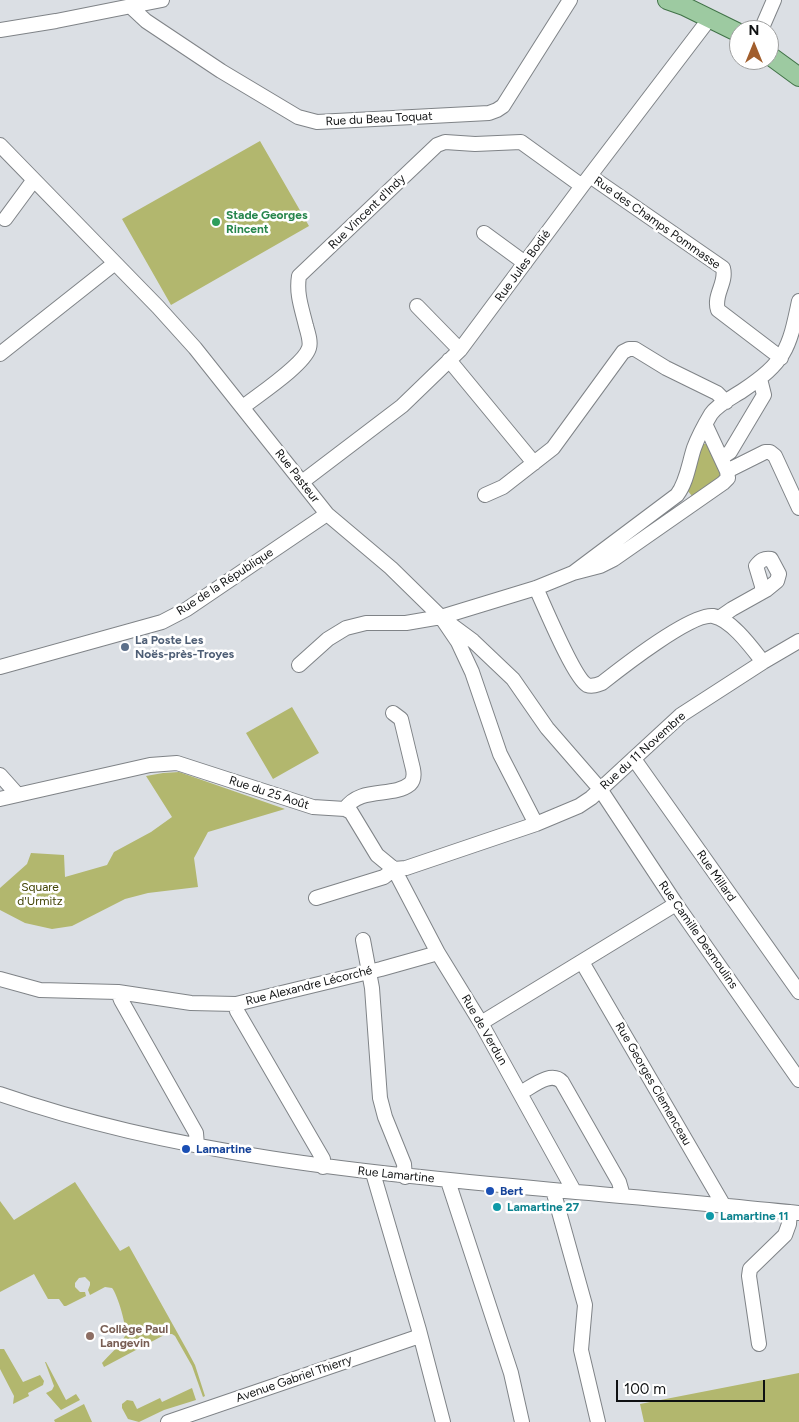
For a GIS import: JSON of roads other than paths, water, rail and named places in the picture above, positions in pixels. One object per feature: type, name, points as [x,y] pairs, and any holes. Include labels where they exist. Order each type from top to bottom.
[{"type":"main road","points":[[667,0],[685,3],[729,28]]},
{"type":"main road","points":[[779,62],[799,77]]},
{"type":"street","points":[[0,30],[162,0]]},
{"type":"street","name":"Rue du Beau Toquat","points":[[131,7],[146,21],[221,71],[298,117],[318,122],[489,113],[497,110],[503,106],[570,0]]},
{"type":"street","points":[[765,20],[774,0]]},
{"type":"street","name":"Rue Jules Bodié","points":[[302,482],[402,406],[460,350],[710,18]]},
{"type":"street","name":"Rue Vincent d'Indy","points":[[243,407],[295,366],[310,347],[298,294],[300,276],[437,145],[445,142],[475,144],[521,142],[586,181]]},
{"type":"street","name":"Rue Pasteur","points":[[0,146],[79,225],[195,348],[327,514],[391,568],[441,617],[458,642],[472,672],[500,754],[536,824]]},
{"type":"street","points":[[5,219],[33,181]]},
{"type":"street","name":"Rue des Champs Pommasse","points":[[586,181],[723,268],[724,276],[716,299],[718,310],[781,358]]},
{"type":"street","points":[[484,233],[525,263]]},
{"type":"street","points":[[0,354],[115,263]]},
{"type":"street","points":[[573,573],[677,495],[682,489],[695,446],[712,412],[760,379],[781,358],[790,341],[799,301]]},
{"type":"street","points":[[417,306],[460,350]]},
{"type":"street","points":[[485,495],[503,487],[552,448],[623,352],[629,349],[635,349],[666,368],[717,393],[726,402]]},
{"type":"street","points":[[449,360],[534,464]]},
{"type":"street","points":[[721,458],[730,452],[764,395],[760,379]]},
{"type":"street","points":[[299,665],[328,639],[346,628],[366,623],[406,622],[441,617],[536,588],[573,573],[600,566],[614,559],[728,478],[727,471],[706,426]]},
{"type":"street","points":[[727,471],[765,452],[770,452],[775,456],[799,508]]},
{"type":"street","points":[[677,495],[690,506]]},
{"type":"street","name":"Rue de la République","points":[[0,667],[162,622],[187,609],[327,514]]},
{"type":"street","points":[[536,588],[579,678],[586,684],[593,686],[602,682],[654,645],[703,616],[714,616],[726,621],[763,662]]},
{"type":"street","points":[[719,618],[762,592]]},
{"type":"street","name":"Rue Camille Desmoulins","points":[[441,617],[473,641],[513,679],[547,728],[600,789],[676,904],[799,1080]]},
{"type":"street","name":"Rue du 11 Novembre","points":[[536,824],[579,806],[634,759],[681,715],[799,641]]},
{"type":"street","points":[[472,672],[483,662],[493,660]]},
{"type":"street","points":[[393,713],[401,719],[414,777],[410,784],[398,789],[361,796],[350,802],[345,809],[352,812],[357,819],[377,855],[394,869]]},
{"type":"street","name":"Rue Millard","points":[[634,759],[799,992]]},
{"type":"street","name":"Rue du 25 Août","points":[[0,799],[150,765],[177,763],[314,807],[345,809]]},
{"type":"street","points":[[0,775],[17,794]]},
{"type":"street","points":[[316,898],[384,877],[394,869],[416,865],[536,824]]},
{"type":"street","name":"Rue de Verdun","points":[[394,869],[438,953],[481,1023],[574,1191]]},
{"type":"street","points":[[481,1023],[676,904]]},
{"type":"street","points":[[362,940],[369,971],[380,1098],[404,1164],[405,1177]]},
{"type":"street","name":"Rue Alexandre Lécorché","points":[[0,979],[40,990],[118,992],[191,1003],[236,1004],[438,953]]},
{"type":"street","name":"Rue Georges Clemenceau","points":[[582,962],[724,1206]]},
{"type":"street","points":[[118,992],[196,1133],[197,1145]]},
{"type":"street","points":[[236,1004],[237,1011],[323,1159],[323,1167]]},
{"type":"street","points":[[520,1093],[545,1080],[553,1077],[558,1078],[619,1182],[623,1196]]},
{"type":"street","name":"Rue Lamartine","points":[[0,1094],[51,1112],[84,1121],[197,1145],[323,1167],[405,1177],[794,1212]]},
{"type":"street","points":[[373,1173],[443,1422]]},
{"type":"street","points":[[448,1181],[510,1373],[522,1422]]},
{"type":"street","points":[[552,1190],[585,1305],[581,1350],[598,1422]]},
{"type":"street","points":[[760,1344],[749,1276],[750,1269],[785,1235],[794,1212]]},
{"type":"street","name":"Avenue Gabriel Thierry","points":[[168,1422],[420,1336]]},
{"type":"place","name":"Stade Georges Rincent","points":[[216,222]]},
{"type":"place","name":"La Poste Les Noës-près-Troyes","points":[[125,647]]},
{"type":"place","name":"Lamartine","points":[[186,1149]]},
{"type":"place","name":"Bert","points":[[490,1191]]},
{"type":"place","name":"Lamartine 27","points":[[497,1207]]},
{"type":"place","name":"Lamartine 11","points":[[710,1216]]},
{"type":"place","name":"Collège Paul Langevin","points":[[90,1336]]},
{"type":"park label","name":"Square d'Urmitz","points":[[40,894]]}]
